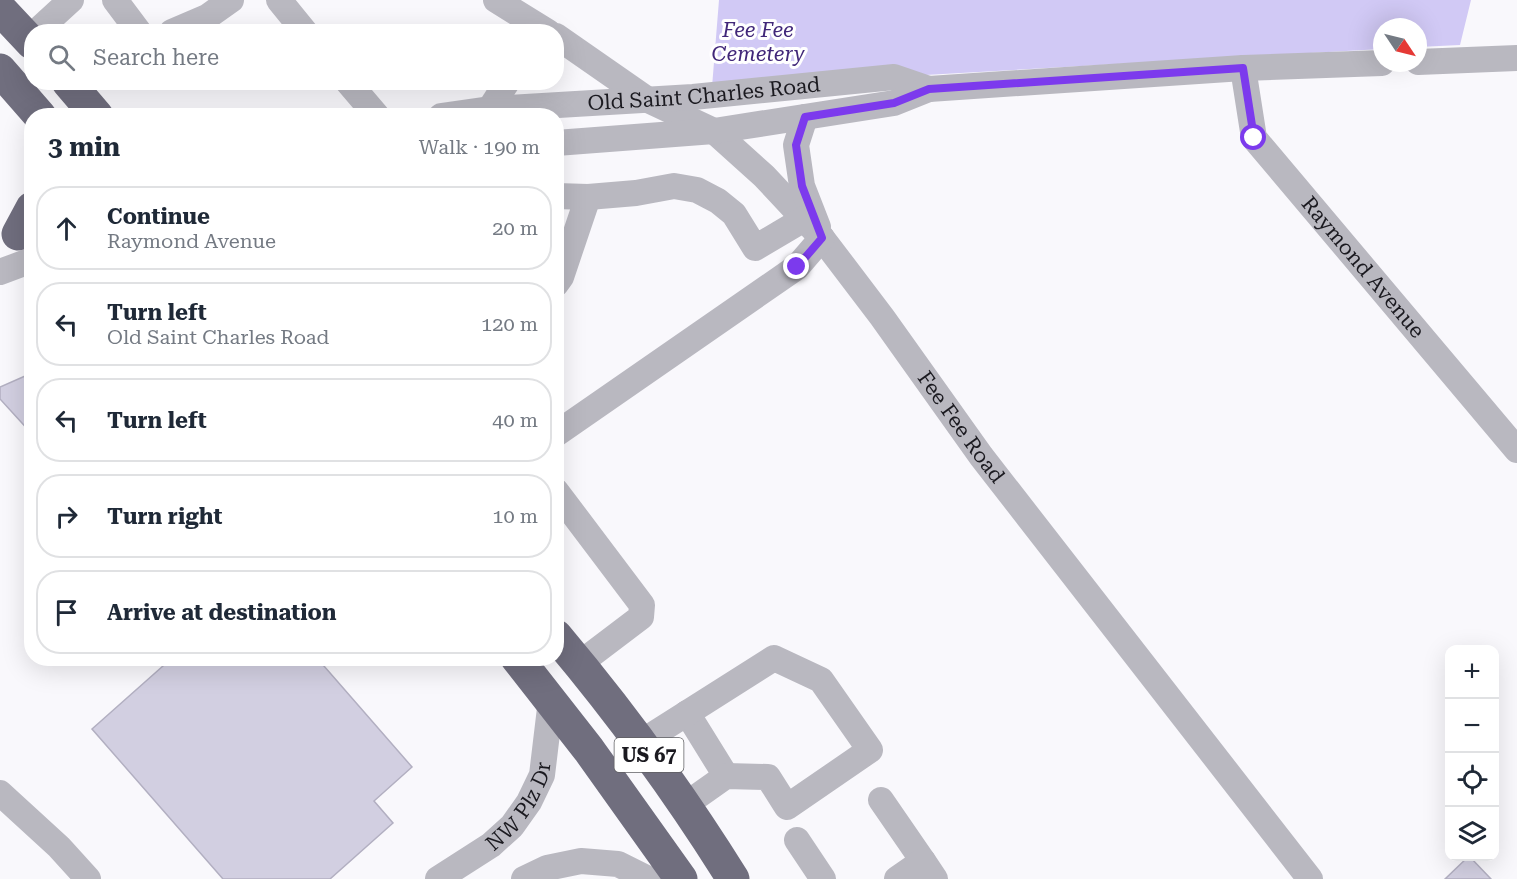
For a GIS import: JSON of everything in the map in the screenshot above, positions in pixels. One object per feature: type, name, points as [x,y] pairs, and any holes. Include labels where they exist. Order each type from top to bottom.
[{"type":"highway","points":[[0,9],[24,30]]},
{"type":"highway","points":[[0,70],[33,108]]},
{"type":"highway","points":[[79,90],[91,108]]},
{"type":"highway","name":"US 67","points":[[564,646],[685,805],[733,879]]},
{"type":"highway","name":"US 67","points":[[523,666],[634,811],[681,879]]},
{"type":"street","points":[[46,24],[71,0]]},
{"type":"street","points":[[115,0],[133,24]]},
{"type":"street","points":[[191,24],[207,17],[231,0]]},
{"type":"street","points":[[279,0],[298,24]]},
{"type":"street","points":[[495,0],[506,24]]},
{"type":"street","points":[[495,0],[535,24]]},
{"type":"street","name":"Fee Fee Road","points":[[564,42],[648,100],[714,131],[764,176],[822,238],[882,317],[981,456],[1310,879]]},
{"type":"street","points":[[1427,62],[1517,58]]},
{"type":"street","name":"Old Saint Charles Road","points":[[564,142],[714,131],[894,103],[929,89],[1243,68],[1373,63]]},
{"type":"street","name":"Raymond Avenue","points":[[1243,68],[1254,138],[1517,450]]},
{"type":"street","name":"Old Saint Charles Road","points":[[508,108],[705,96],[894,77],[929,89]]},
{"type":"street","points":[[355,90],[370,108]]},
{"type":"street","points":[[491,108],[502,90]]},
{"type":"street","points":[[564,428],[797,267],[822,238],[802,186],[796,145],[805,117]]},
{"type":"street","points":[[564,196],[588,197],[636,193],[674,186],[697,190],[718,201],[734,214],[755,248],[804,219]]},
{"type":"street","points":[[564,268],[588,197]]},
{"type":"street","points":[[0,272],[22,234]]},
{"type":"street","points":[[564,502],[642,605],[641,616],[579,664]]},
{"type":"street","points":[[640,743],[774,658],[821,680],[870,750],[787,807],[768,777],[726,776],[685,805]]},
{"type":"street","name":"NW Plz Dr","points":[[438,879],[491,845],[512,826],[529,802],[542,775],[551,700]]},
{"type":"street","points":[[687,713],[726,776]]},
{"type":"street","points":[[0,793],[59,847],[88,879]]},
{"type":"street","points":[[881,800],[929,870],[897,879]]},
{"type":"street","points":[[797,840],[823,879]]},
{"type":"street","points":[[524,879],[548,868],[580,861],[618,864],[648,879]]},
{"type":"green space","name":"Fee Fee Cemetery","points":[[719,0],[1471,0],[1460,45],[1427,47],[1427,18],[1373,18],[1373,50],[712,87]]},
{"type":"building","points":[[24,376],[24,425],[0,399],[0,387]]},
{"type":"building","points":[[163,666],[324,666],[412,767],[374,801],[393,823],[330,879],[223,879],[92,729]]},
{"type":"building","points":[[1464,861],[1474,861],[1491,879],[1445,879]]},
{"type":"route","points":[[797,267],[822,238],[802,186],[796,145],[805,117],[894,103],[929,89],[1243,68],[1254,138]]}]
